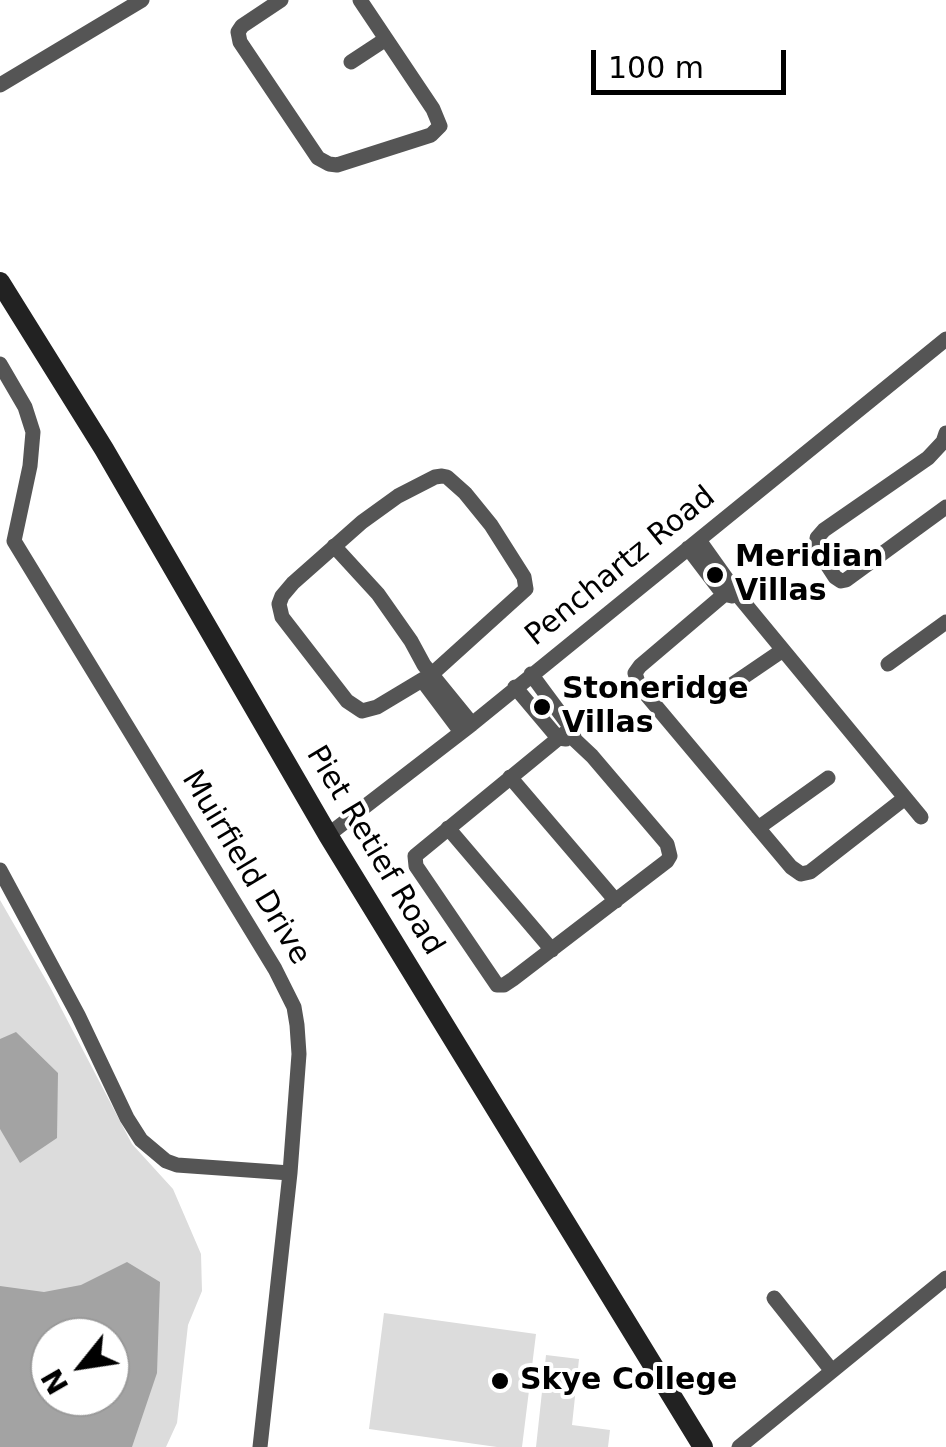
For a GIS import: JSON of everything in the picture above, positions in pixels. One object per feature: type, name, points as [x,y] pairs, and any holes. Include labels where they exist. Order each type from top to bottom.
[{"type":"street","points":[[0,85],[142,0]]},
{"type":"street","points":[[281,0],[242,26],[238,32],[240,42],[318,158],[329,164],[431,135],[440,126],[433,109],[360,0]]},
{"type":"street","points":[[351,62],[386,39]]},
{"type":"street","name":"Piet Retief Road","points":[[0,282],[104,448],[328,834],[703,1447]]},
{"type":"street","name":"Penchartz Road","points":[[328,834],[467,728],[946,340]]},
{"type":"street","name":"Muirfield Drive","points":[[4,370],[25,406],[33,432],[30,466],[7,544],[289,995],[298,1025],[290,1173],[260,1447]]},
{"type":"street","points":[[945,440],[920,464],[824,530],[817,538],[818,551],[835,577],[846,580],[946,508]]},
{"type":"street","points":[[435,476],[447,477],[477,507],[524,577],[526,589],[426,673],[378,707],[362,711],[347,702],[282,616],[279,604],[293,583],[334,546],[382,508],[435,476]]},
{"type":"street","points":[[693,544],[920,817]]},
{"type":"street","points":[[334,546],[378,594],[412,641],[426,673],[467,728]]},
{"type":"street","points":[[732,593],[635,673],[639,686],[758,828],[791,867],[806,874],[905,798]]},
{"type":"street","points":[[888,664],[946,622]]},
{"type":"street","points":[[714,697],[783,650]]},
{"type":"street","points":[[531,674],[568,735]]},
{"type":"street","points":[[515,688],[568,735],[598,763],[669,848],[670,856],[500,986],[414,862],[415,856],[510,777],[568,735]]},
{"type":"street","points":[[510,777],[616,901]]},
{"type":"street","points":[[758,828],[828,778]]},
{"type":"street","points":[[448,828],[552,950]]},
{"type":"street","points":[[0,870],[141,1140],[166,1161],[178,1165],[290,1173]]},
{"type":"street","points":[[738,1447],[946,1278]]},
{"type":"street","points":[[774,1298],[832,1372]]},
{"type":"shaded area","points":[[0,900],[132,1144],[173,1189],[201,1254],[202,1291],[188,1325],[177,1423],[166,1447],[0,1447]]},
{"type":"shaded area","points":[[16,1032],[58,1073],[57,1138],[20,1163],[0,1129],[0,1039]]},
{"type":"shaded area","points":[[127,1262],[160,1282],[157,1373],[132,1447],[0,1447],[0,1286],[44,1292],[81,1285]]},
{"type":"shaded area","points":[[384,1313],[536,1334],[522,1447],[369,1429]]},
{"type":"shaded area","points":[[546,1355],[579,1359],[572,1425],[610,1430],[608,1447],[536,1447]]},
{"type":"place","name":"Meridian Villas","points":[[715,575]]},
{"type":"place","name":"Stoneridge Villas","points":[[542,707]]},
{"type":"place","name":"Skye College","points":[[500,1381]]}]
